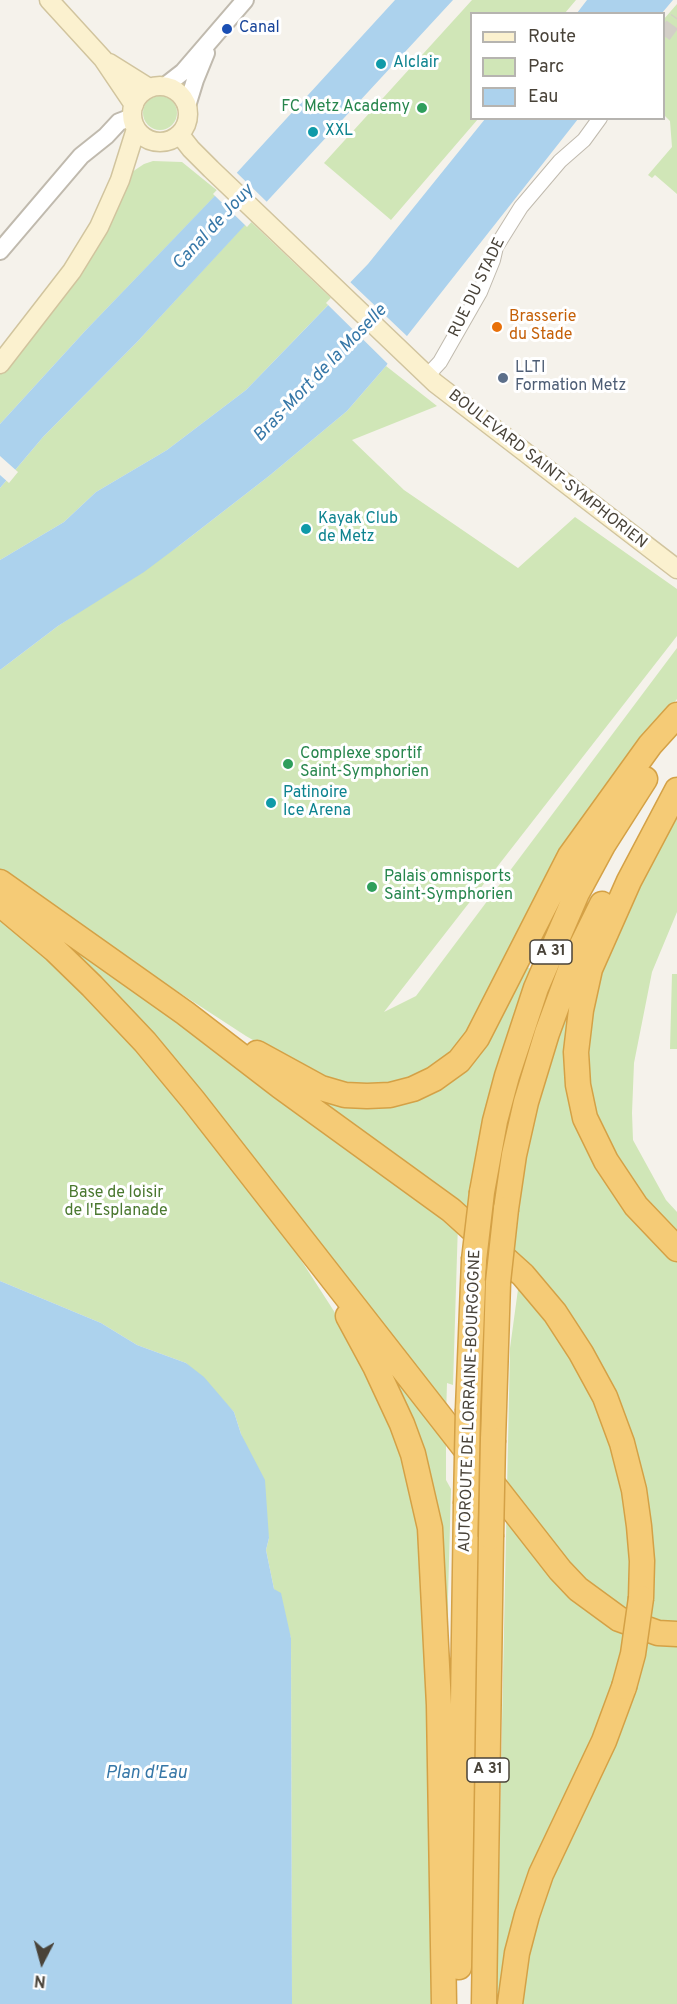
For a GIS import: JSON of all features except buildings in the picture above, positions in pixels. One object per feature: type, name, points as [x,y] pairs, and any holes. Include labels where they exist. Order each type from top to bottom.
[{"type":"highway","points":[[185,1012],[321,1088],[345,1095],[390,1095],[413,1089],[434,1079],[459,1061],[477,1038],[570,856],[650,745],[677,714]]},
{"type":"highway","name":"AUTOROUTE DE LORRAINE-BOURGOGNE","points":[[458,2004],[468,1408],[474,1260],[482,1192],[495,1121],[507,1076],[536,988],[554,943],[603,845],[632,798],[677,737]]},
{"type":"highway","points":[[677,788],[629,880],[590,969],[580,1010],[576,1052],[578,1085],[585,1118],[606,1161],[636,1206],[677,1249]]},
{"type":"highway","name":"AUTOROUTE DE LORRAINE-BOURGOGNE","points":[[484,2004],[491,1537],[498,1282],[514,1155],[526,1102],[547,1033],[572,965],[616,876],[677,788]]},
{"type":"highway","points":[[0,882],[185,1012],[280,1086],[451,1210],[522,1275],[555,1313],[581,1353],[605,1397],[622,1443],[634,1490],[639,1526],[642,1561],[641,1598],[633,1654],[624,1687],[604,1741],[541,1874],[517,1953],[510,2004]]},
{"type":"highway","points":[[0,904],[55,950],[145,1042],[560,1570],[578,1589],[619,1619],[658,1633],[677,1634]]},
{"type":"highway","points":[[244,1166],[351,1321],[402,1424],[422,1486],[430,1528],[434,1571],[439,1705],[444,2004]]},
{"type":"main road","points":[[49,0],[103,59],[142,135],[157,142],[165,142],[180,135],[188,121],[188,106],[177,91],[157,87],[103,59]]},
{"type":"main road","points":[[0,364],[72,271],[99,227],[120,180],[142,92],[157,87]]},
{"type":"main road","name":"BOULEVARD SAINT-SYMPHORIEN","points":[[180,135],[211,169],[423,372],[483,422],[677,569]]},
{"type":"main road","points":[[120,180],[157,142]]},
{"type":"street","points":[[157,87],[183,72],[245,0]]},
{"type":"street","points":[[188,106],[195,80],[210,42]]},
{"type":"street","points":[[3,241],[81,156],[119,122],[134,117]]},
{"type":"street","name":"RUE DU STADE","points":[[423,372],[440,362],[480,292],[494,260],[496,248],[521,207],[560,161],[584,140],[599,120]]},
{"type":"green space","name":"FC Metz Academy","points":[[472,0],[576,0],[566,12],[470,12],[470,120],[477,120],[391,220],[324,163]]},
{"type":"green space","points":[[677,4],[677,194],[655,175],[652,178],[648,175],[672,147],[670,121],[665,116],[665,18]]},
{"type":"green space","points":[[160,96],[172,101],[177,113],[172,125],[160,130],[148,125],[143,113],[148,101]]},
{"type":"green space","points":[[153,161],[182,162],[219,192],[85,331],[0,424],[0,361],[72,271],[120,180],[144,164]]},
{"type":"green space","points":[[249,220],[333,300],[246,390],[167,450],[96,492],[64,522],[0,560],[0,488],[43,437],[138,341]]},
{"type":"green space","points":[[386,366],[437,406],[352,440],[404,490],[518,568],[575,517],[677,589],[677,636],[384,1012],[416,996],[677,648],[677,699],[611,785],[521,964],[577,991],[570,1081],[677,1259],[677,2004],[496,2004],[510,1348],[522,1260],[275,1072],[289,1061],[246,1036],[86,932],[0,872],[0,670],[58,626],[180,545],[269,476],[347,411]]},
{"type":"green space","points":[[677,809],[677,912],[652,972],[634,1063],[632,1113],[633,1140],[666,1200],[677,1212],[677,1241],[626,1180],[589,1109],[587,1028],[615,918]]},
{"type":"green space","name":"Base de loisir de l'Esplanade","points":[[0,918],[77,986],[136,1047],[281,1229],[350,1336],[401,1444],[425,1563],[434,2004],[292,2004],[291,1638],[274,1589],[266,1550],[269,1538],[234,1412],[186,1363],[137,1345],[101,1323],[0,1281]]},
{"type":"green space","points":[[62,941],[458,1223],[453,1385],[447,1383],[446,1416]]},
{"type":"green space","points":[[672,974],[677,974],[677,1049],[670,1049]]},
{"type":"green space","points":[[362,1327],[446,1432],[446,1480],[451,1489],[448,1597],[449,1790],[435,1524]]},
{"type":"water","name":"Canal de Jouy","points":[[395,0],[453,0],[138,341],[43,437],[0,488],[0,424],[85,331],[232,178]]},
{"type":"water","points":[[587,0],[673,0],[663,12],[578,12]]},
{"type":"water","name":"Bras-Mort de la Moselle","points":[[484,120],[577,120],[407,336],[386,366],[347,411],[269,476],[144,572],[58,626],[0,670],[0,560],[64,522],[96,492],[167,450],[246,390],[368,264]]},
{"type":"water","name":"Plan d'Eau","points":[[0,1281],[101,1323],[137,1345],[186,1363],[204,1377],[234,1412],[241,1434],[265,1480],[269,1538],[266,1550],[274,1589],[281,1593],[291,1638],[292,2004],[0,2004]]},
{"type":"pier","points":[[235,171],[268,203],[247,227],[213,194]]},
{"type":"pier","points":[[348,280],[409,338],[390,366],[326,303]]},
{"type":"pier","points":[[0,456],[18,472],[9,483],[0,475]]},
{"type":"tunnel","points":[[665,35],[677,18]]},
{"type":"place","name":"Canal","points":[[227,29]]},
{"type":"place","name":"Alclair","points":[[381,64]]},
{"type":"place","name":"FC Metz Academy","points":[[422,108]]},
{"type":"place","name":"XXL","points":[[313,132]]},
{"type":"place","name":"Brasserie du Stade","points":[[497,327]]},
{"type":"place","name":"LLTI Formation Metz","points":[[503,378]]},
{"type":"place","name":"Kayak Club de Metz","points":[[306,529]]},
{"type":"place","name":"Complexe sportif Saint-Symphorien","points":[[288,764]]},
{"type":"place","name":"Patinoire Ice Arena","points":[[271,803]]},
{"type":"place","name":"Palais omnisports Saint-Symphorien","points":[[372,887]]}]
